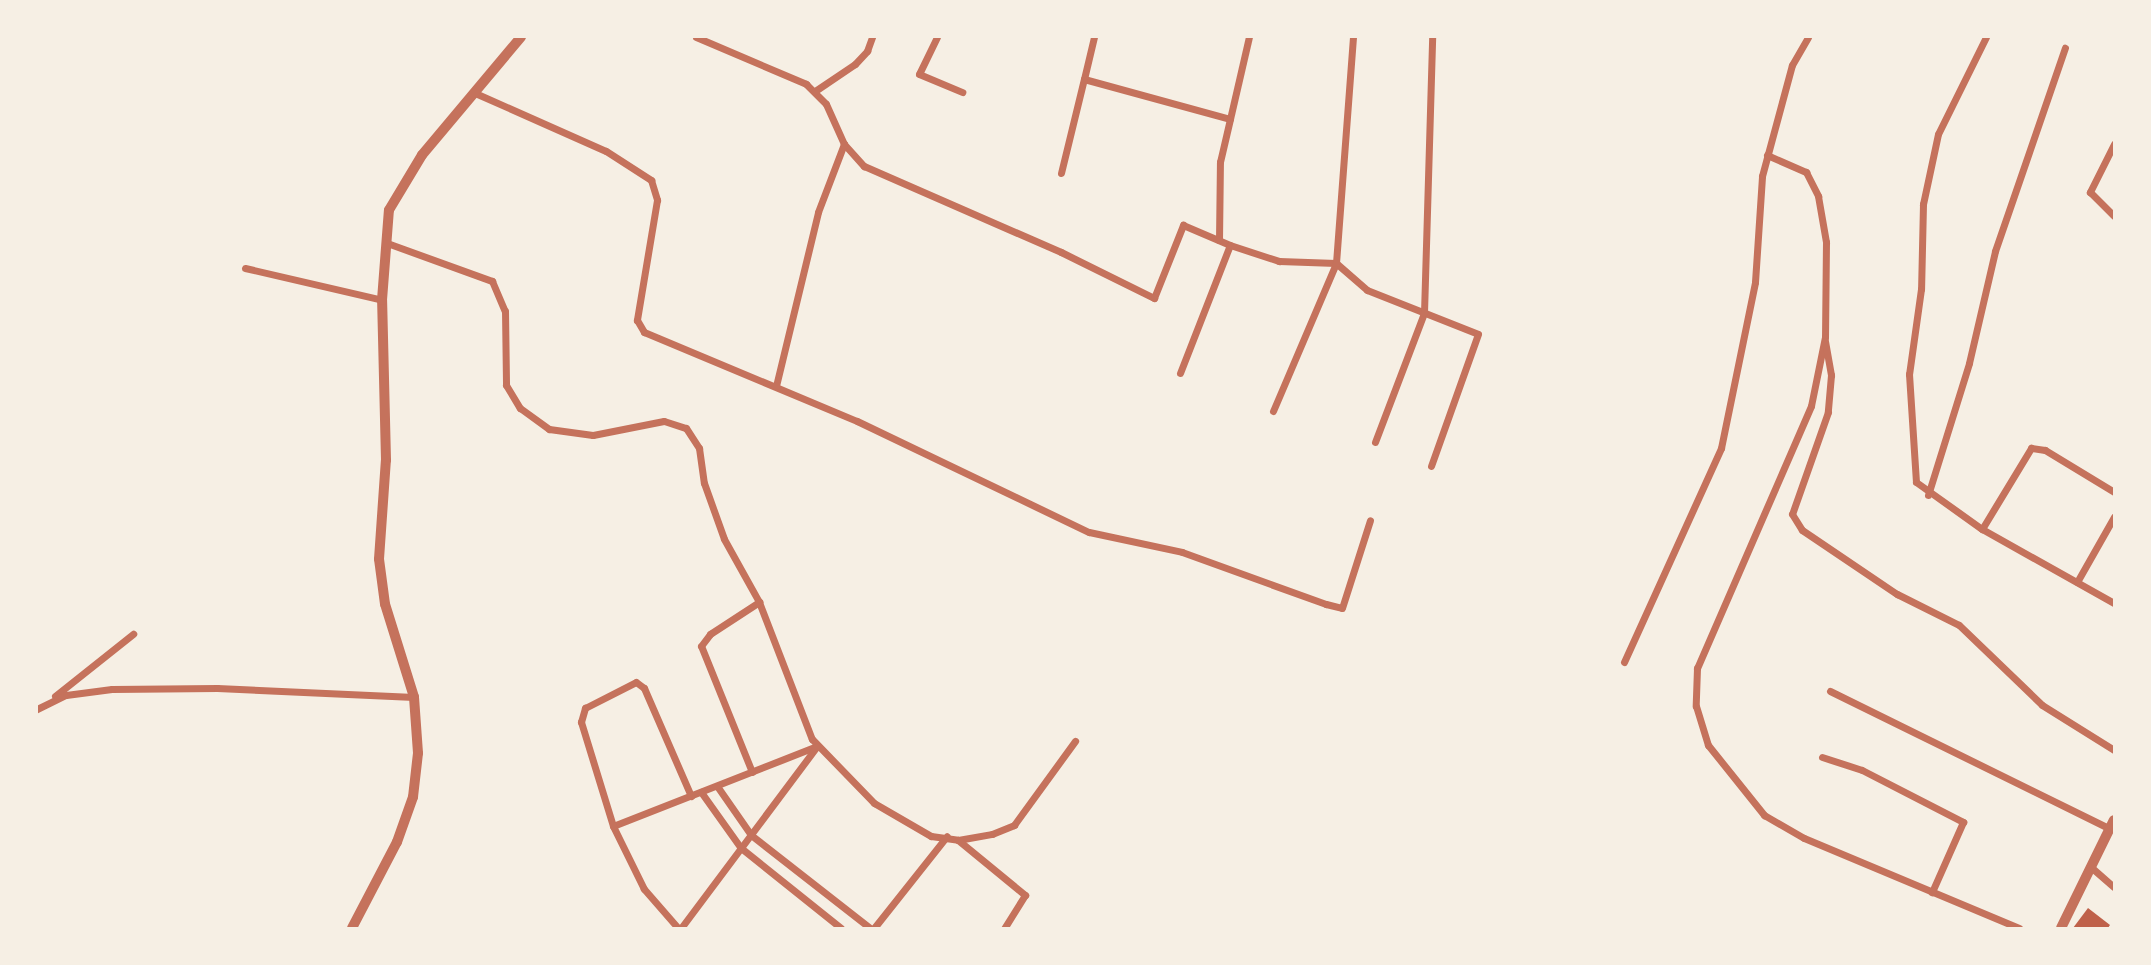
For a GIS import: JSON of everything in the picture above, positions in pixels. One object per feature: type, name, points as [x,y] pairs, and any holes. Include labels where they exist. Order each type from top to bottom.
[{"type":"street","points":[[352,928],[397,842],[413,797],[418,753],[414,697],[381,583],[386,460],[382,300],[389,210],[400,186],[444,126],[521,37]]},
{"type":"street","points":[[696,37],[785,72],[815,91],[827,104],[844,144],[864,166],[1061,252],[1154,298],[1183,225],[1230,245],[1279,261],[1336,263],[1367,290],[1478,334],[1431,466]]},
{"type":"street","points":[[815,91],[855,64],[867,51],[872,37]]},
{"type":"street","points":[[937,37],[919,74],[962,92]]},
{"type":"street","points":[[1060,173],[1094,37]]},
{"type":"street","points":[[1219,240],[1220,162],[1249,37]]},
{"type":"street","points":[[1273,411],[1336,263],[1353,37]]},
{"type":"street","points":[[1375,442],[1424,313],[1432,37]]},
{"type":"street","points":[[1624,662],[1721,448],[1755,282],[1767,155],[1792,65],[1808,37]]},
{"type":"street","points":[[1986,37],[1938,134],[1923,204],[1921,289],[1909,374],[1912,462],[1916,482],[1928,495],[1982,529],[2114,603]]},
{"type":"street","points":[[1928,495],[1969,363],[1995,251],[2065,48]]},
{"type":"street","points":[[1084,79],[1230,119]]},
{"type":"street","points":[[475,93],[606,151],[651,180],[657,201],[639,327],[776,386],[1089,532],[1182,552],[1342,608],[1370,520]]},
{"type":"street","points":[[776,386],[818,212],[844,144]]},
{"type":"street","points":[[2114,144],[2090,192],[2114,216]]},
{"type":"street","points":[[1767,155],[1806,172],[1818,196],[1826,242],[1825,337],[1831,375],[1828,412],[1792,514],[1802,530],[1897,594],[1959,625],[2042,705],[2114,750]]},
{"type":"street","points":[[387,243],[492,281],[505,311],[506,385],[520,408],[549,429],[593,435],[664,421],[686,428],[699,448],[704,483],[723,539],[759,602],[817,746],[874,803],[931,836],[947,836],[958,840],[1025,895],[1004,928]]},
{"type":"street","points":[[1180,373],[1230,245]]},
{"type":"street","points":[[245,268],[382,300]]},
{"type":"street","points":[[1825,337],[1811,406],[1704,644],[1694,687],[1696,706],[1708,744],[1764,815],[1804,838],[2019,928]]},
{"type":"street","points":[[1982,529],[2031,448],[2045,450],[2114,492]]},
{"type":"street","points":[[2077,582],[2114,517]]},
{"type":"street","points":[[752,772],[702,646],[710,634],[759,602]]},
{"type":"street","points":[[37,709],[134,634]]},
{"type":"street","points":[[691,796],[644,688],[636,682],[585,708],[580,722],[613,826],[644,888],[680,928],[817,746]]},
{"type":"street","points":[[51,699],[112,689],[216,688],[414,697]]},
{"type":"street","points":[[1830,691],[2112,824],[2061,928]]},
{"type":"street","points":[[958,840],[1014,825],[1075,741]]},
{"type":"street","points":[[613,826],[817,746]]},
{"type":"street","points":[[1822,757],[1862,770],[1963,822],[1932,892]]},
{"type":"street","points":[[717,786],[751,835],[872,928],[947,836]]},
{"type":"street","points":[[701,792],[741,848],[841,928]]},
{"type":"street","points":[[2092,868],[2114,887]]},
{"type":"building","points":[[2088,908],[2110,925],[2108,928],[2073,928]]}]
